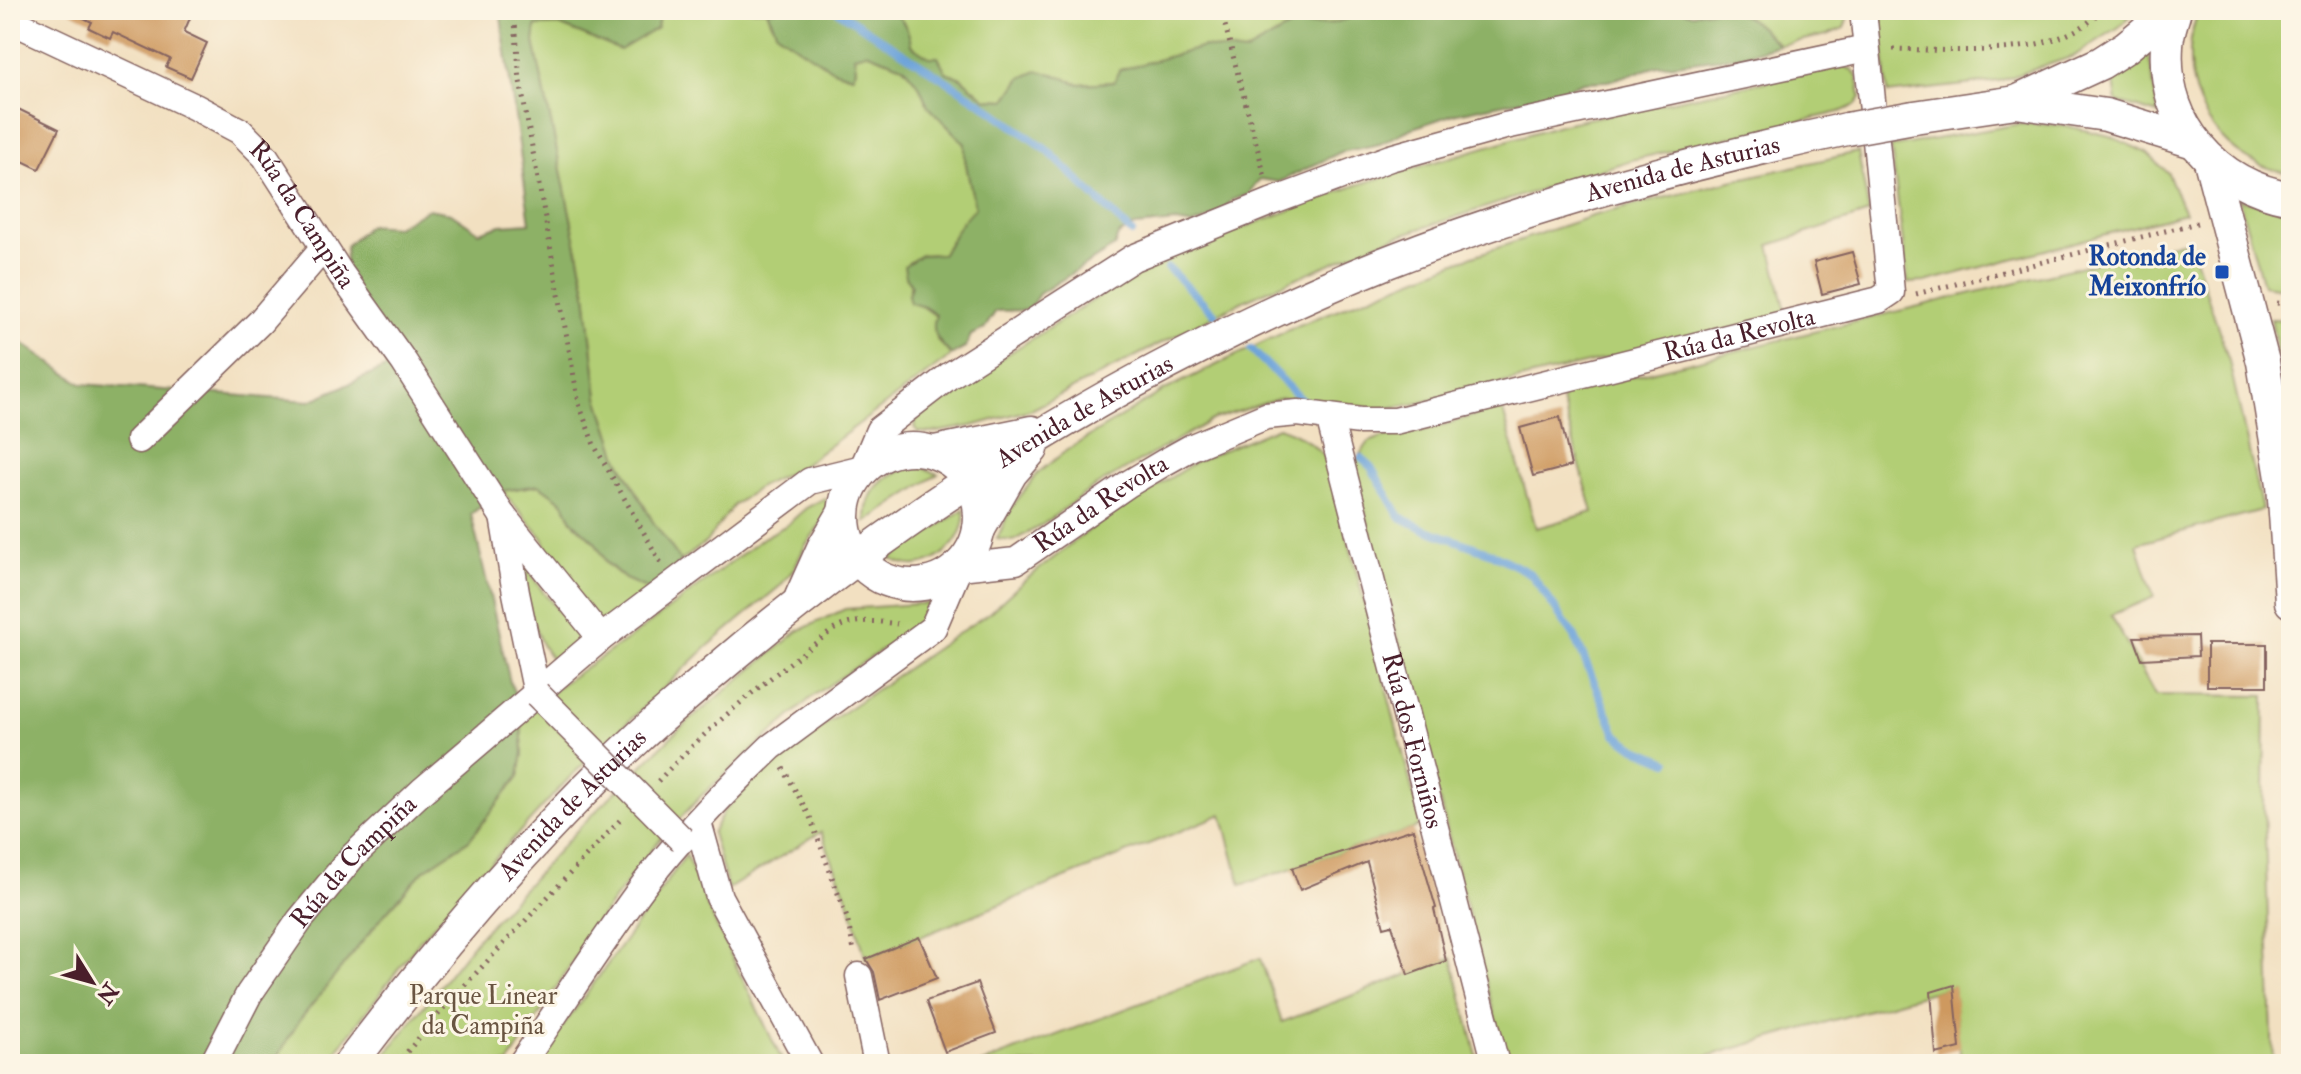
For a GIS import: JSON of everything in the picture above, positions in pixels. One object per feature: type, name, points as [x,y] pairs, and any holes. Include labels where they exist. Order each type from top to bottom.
[{"type":"main road","name":"Avenida de Asturias","points":[[350,1064],[468,916],[579,795],[640,736],[770,624],[856,558],[969,479],[1051,428],[1208,342],[1387,262],[1535,211],[1729,155],[1847,129],[2016,102],[2101,63],[2173,10]]},
{"type":"main road","points":[[2173,10],[2167,45],[2169,86],[2180,119],[2202,151],[2224,215],[2263,362],[2283,484],[2291,602]]},
{"type":"main road","name":"Avenida de Asturias","points":[[2016,102],[2106,115],[2202,151]]},
{"type":"main road","points":[[2202,151],[2246,185],[2291,198]]},
{"type":"main road","points":[[935,452],[1051,428]]},
{"type":"main road","points":[[979,529],[980,515],[969,479],[951,461],[935,452],[911,448],[890,451],[863,468],[849,487],[843,514],[844,530],[856,558],[867,570],[881,579],[914,586],[937,581],[959,567],[974,545],[979,529],[1011,473],[1051,428]]},
{"type":"main road","points":[[799,601],[823,548],[843,514]]},
{"type":"main road","points":[[799,601],[881,579]]},
{"type":"street","points":[[1863,10],[1891,292]]},
{"type":"street","name":"Rúa da Campiña","points":[[10,20],[195,107],[240,131],[265,156],[404,362],[502,515],[601,638]]},
{"type":"street","points":[[810,1064],[719,897],[690,831],[537,694],[601,638],[810,481],[863,468],[879,430],[949,376],[1133,258],[1390,158],[1505,126],[1866,49]]},
{"type":"street","points":[[139,440],[260,322],[324,247]]},
{"type":"street","name":"Rúa da Revolta","points":[[959,567],[1016,561],[1165,462],[1192,447],[1266,416],[1298,413],[1360,421],[1395,421],[1864,304],[1879,300],[1891,292]]},
{"type":"street","name":"Rúa dos Forniños","points":[[1329,417],[1496,1064]]},
{"type":"street","name":"Rúa da Campiña","points":[[213,1064],[249,994],[300,920],[352,857],[422,791],[537,694],[502,515]]},
{"type":"street","points":[[521,1064],[647,882],[690,831],[771,747],[933,628],[959,567]]},
{"type":"street","points":[[859,976],[877,1064]]},
{"type":"path","points":[[514,10],[520,81],[579,404],[594,445],[672,584]]},
{"type":"path","points":[[1221,10],[1271,202]]},
{"type":"path","points":[[1866,49],[1981,50],[2028,45],[2059,37],[2083,26],[2102,10]]},
{"type":"path","points":[[1891,292],[1928,293],[2224,215]]},
{"type":"path","points":[[771,747],[810,817],[847,918],[859,976]]},
{"type":"green space","points":[[500,10],[660,10],[657,28],[620,50],[559,25],[536,26],[534,42],[585,285],[598,397],[619,460],[653,522],[681,561],[653,591],[625,579],[607,563],[595,542],[572,521],[564,503],[539,485],[502,491],[471,514],[510,682],[517,699],[523,753],[519,776],[469,840],[424,870],[382,917],[299,1021],[273,1064],[10,1064],[10,335],[82,384],[310,401],[388,367],[344,295],[346,246],[369,225],[396,227],[428,209],[451,213],[479,232],[501,225],[530,223]]},
{"type":"green space","points":[[660,10],[767,10],[774,26],[782,34],[835,70],[853,76],[856,69],[854,55],[866,52],[903,66],[919,85],[928,106],[965,144],[975,208],[942,254],[921,255],[906,276],[911,285],[908,296],[936,316],[937,340],[952,355],[798,469],[761,486],[734,505],[706,542],[681,561],[653,522],[619,460],[598,397],[585,285],[534,42],[535,26],[559,25],[620,50],[657,28]]},
{"type":"green space","points":[[767,10],[891,10],[905,25],[911,45],[929,57],[938,57],[946,72],[961,78],[986,99],[1006,100],[1021,78],[1037,71],[1079,84],[1114,82],[1119,70],[1204,47],[1244,53],[1292,26],[1329,24],[1350,18],[1359,10],[1681,10],[1693,14],[1718,10],[1749,18],[1779,45],[1740,56],[1658,66],[1608,81],[1584,82],[1554,93],[1457,113],[1410,129],[1380,144],[1341,152],[1279,182],[1260,179],[1248,195],[1232,200],[1219,214],[1193,225],[1176,222],[1135,226],[1118,235],[1114,247],[1039,294],[1028,310],[996,311],[984,329],[971,335],[965,348],[952,355],[935,333],[936,315],[910,303],[911,285],[904,266],[921,255],[942,254],[975,208],[965,144],[928,106],[919,85],[903,66],[866,52],[854,55],[856,69],[853,76],[833,70],[777,33]]},
{"type":"green space","points":[[891,10],[1359,10],[1350,18],[1329,24],[1292,26],[1244,53],[1204,47],[1114,82],[1079,84],[1053,74],[1021,78],[1006,100],[986,99],[961,78],[945,72],[911,45],[905,25]]},
{"type":"green space","points":[[1717,10],[1850,10],[1844,28],[1827,35],[1779,45],[1746,16]]},
{"type":"green space","points":[[1879,10],[2137,10],[2119,27],[2074,56],[1999,81],[1888,94]]},
{"type":"green space","points":[[2199,10],[2291,10],[2291,174],[2245,157],[2214,129],[2203,111],[2195,92],[2190,51]]},
{"type":"green space","points":[[2148,48],[2158,114],[2117,102],[2112,69]]},
{"type":"green space","points":[[1840,66],[1855,73],[1861,97],[1856,105],[1840,112],[1631,160],[1385,240],[1245,300],[1033,409],[972,426],[931,433],[918,432],[914,427],[923,410],[960,384],[1135,274],[1184,250],[1357,185],[1563,124]]},
{"type":"green space","points":[[2019,124],[2063,125],[2110,136],[2147,153],[2168,173],[2185,213],[1925,282],[1908,283],[1891,147]]},
{"type":"green space","points":[[1858,152],[1869,213],[1770,245],[1787,316],[1414,404],[1380,409],[1281,398],[1214,419],[1091,489],[1042,525],[1013,541],[997,539],[1011,508],[1039,472],[1067,450],[1165,390],[1299,325],[1461,260],[1592,216]]},
{"type":"green space","points":[[2239,199],[2291,211],[2291,289],[2263,285]]},
{"type":"green space","points":[[2189,240],[2229,361],[2262,510],[2137,544],[2154,597],[2111,615],[2155,695],[2265,696],[2264,805],[2273,1064],[1961,1064],[1953,986],[1680,1064],[1507,1064],[1353,464],[1369,442],[1423,431],[1502,407],[1536,528],[1593,512],[1560,394]]},
{"type":"green space","points":[[2271,319],[2291,320],[2291,431]]},
{"type":"green space","points":[[1278,427],[1306,440],[1328,460],[1421,824],[1241,885],[1222,814],[866,959],[851,908],[821,832],[728,889],[712,833],[724,811],[767,765],[989,613],[1024,581],[1096,525],[1197,461]]},
{"type":"green space","points":[[911,467],[922,467],[938,474],[866,522],[872,493],[892,474]]},
{"type":"green space","points":[[539,485],[564,503],[572,521],[595,542],[607,564],[625,579],[653,591],[624,613],[600,622],[557,570],[543,538],[502,491]]},
{"type":"green space","points":[[825,498],[830,511],[780,586],[707,647],[570,777],[420,940],[327,1064],[273,1064],[299,1021],[382,917],[424,870],[469,840],[519,776],[523,753],[521,722],[560,685],[634,635],[763,538]]},
{"type":"green space","points":[[964,509],[964,522],[959,535],[941,555],[917,565],[904,564],[891,558]]},
{"type":"green space","points":[[523,562],[580,641],[555,662],[541,643],[531,616],[519,563]]},
{"type":"green space","name":"Parque Linear da Campiña","points":[[930,603],[931,613],[813,696],[702,795],[656,844],[600,918],[508,1064],[378,1064],[477,939],[582,825],[678,730],[798,631],[845,609]]},
{"type":"green space","points":[[686,855],[708,908],[784,1064],[536,1064]]},
{"type":"green space","points":[[1260,958],[1282,1022],[1452,958],[1479,1064],[980,1064]]},
{"type":"building","points":[[67,10],[173,10],[190,18],[184,32],[207,43],[191,78],[166,67],[170,59],[113,32],[110,38],[89,28],[92,22]]},
{"type":"building","points":[[10,105],[59,129],[39,169],[10,155]]},
{"type":"building","points":[[1852,252],[1861,284],[1822,294],[1814,262]]},
{"type":"building","points":[[1560,417],[1571,466],[1533,476],[1520,428]]},
{"type":"building","points":[[2197,636],[2198,656],[2142,659],[2134,637]]},
{"type":"building","points":[[2207,644],[2267,644],[2267,686],[2207,686]]},
{"type":"building","points":[[1413,829],[1436,908],[1446,961],[1408,975],[1392,925],[1384,927],[1367,862],[1300,890],[1292,868]]},
{"type":"building","points":[[919,937],[937,978],[880,1000],[874,972],[866,959]]},
{"type":"building","points":[[977,983],[996,1033],[945,1052],[926,1001]]},
{"type":"building","points":[[1954,985],[1960,1048],[1936,1054],[1931,992]]},
{"type":"waterway","points":[[836,10],[989,108],[1048,151],[1132,233]]},
{"type":"waterway","points":[[1168,268],[1215,314]]},
{"type":"waterway","points":[[1251,349],[1305,403]]},
{"type":"waterway","points":[[1361,458],[1371,467],[1400,517],[1491,553],[1531,574],[1575,637],[1616,734],[1635,748],[1668,762]]},
{"type":"place","name":"Rotonda de Meixonfrío","points":[[2222,272]]}]
